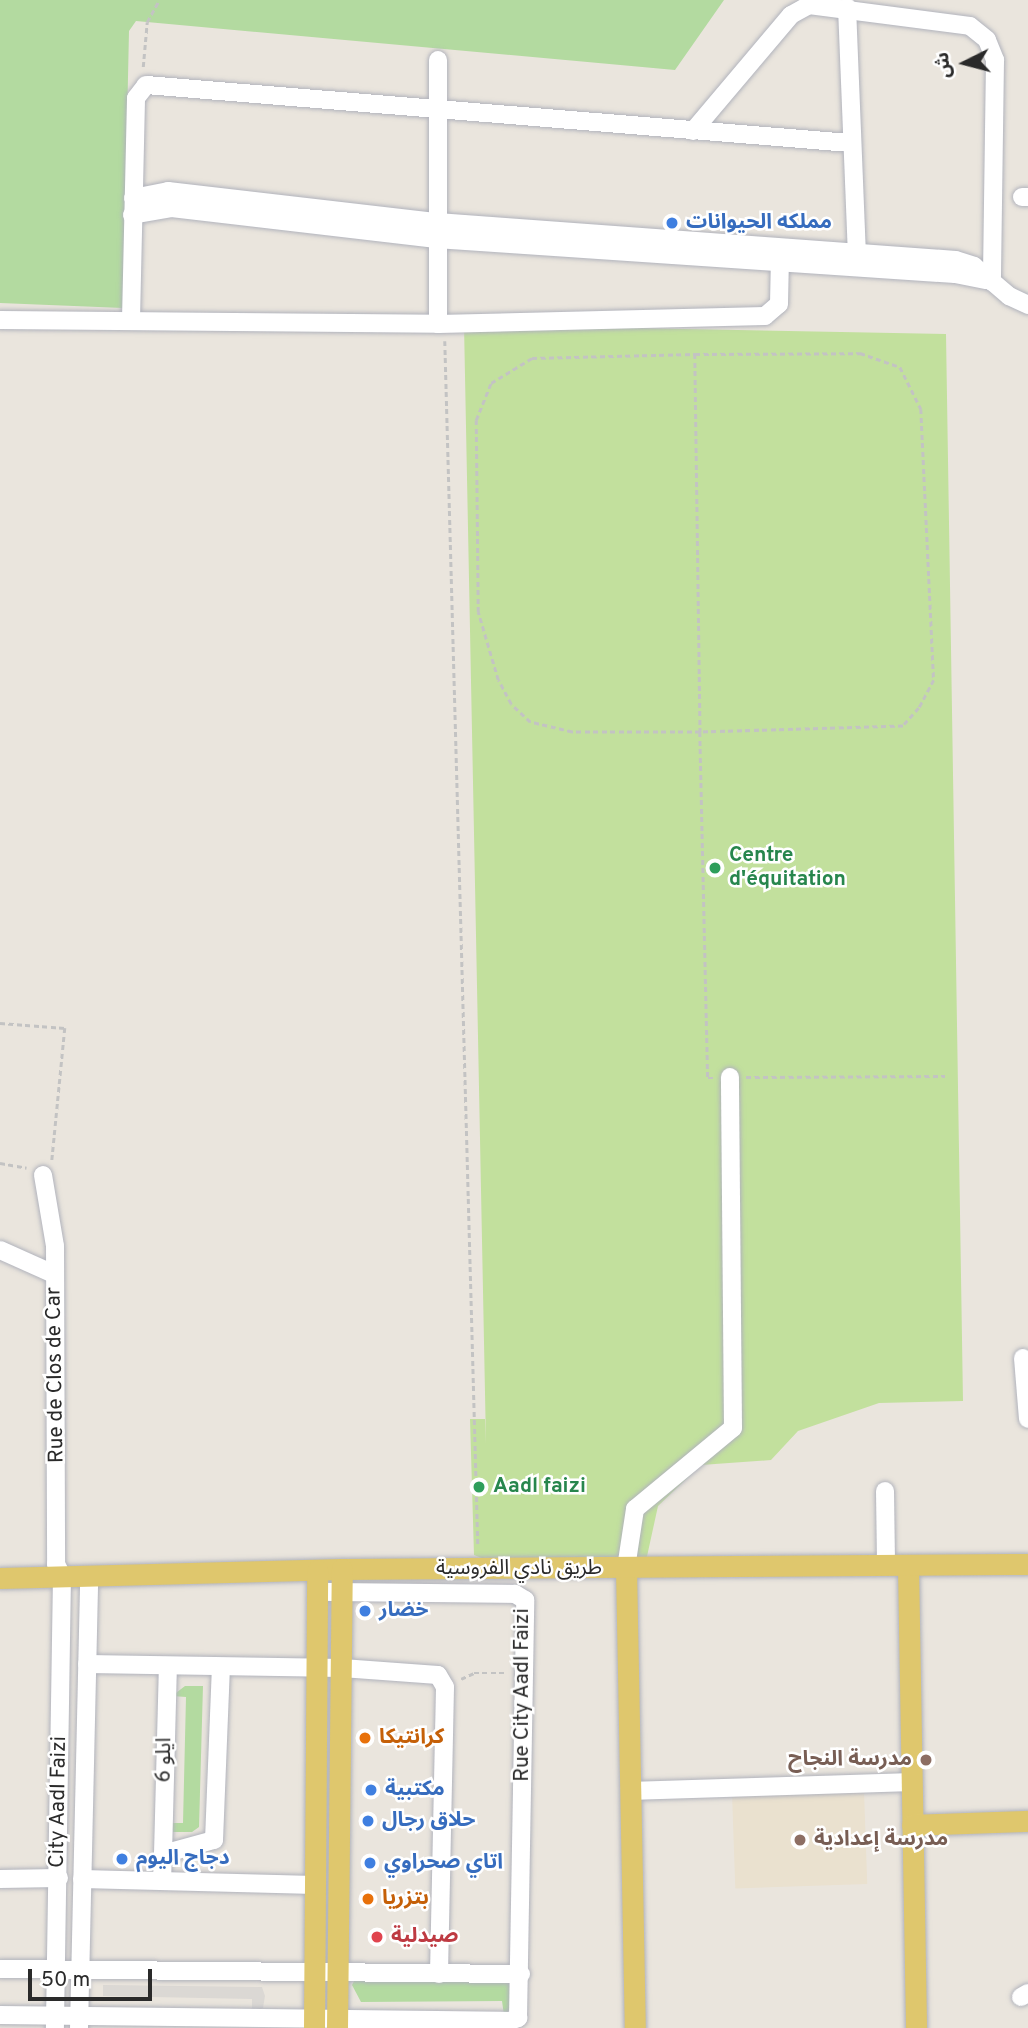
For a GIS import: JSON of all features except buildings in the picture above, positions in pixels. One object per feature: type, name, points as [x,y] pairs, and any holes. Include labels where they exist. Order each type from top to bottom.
[{"type":"main road","points":[[635,2028],[626,1568],[1028,1564]]},
{"type":"main road","points":[[908,1566],[916,2028]]},
{"type":"main road","name":"طريق نادي الفروسية","points":[[0,1578],[342,1569],[626,1568]]},
{"type":"main road","points":[[337,2024],[342,1569]]},
{"type":"main road","points":[[314,2023],[317,1570]]},
{"type":"main road","points":[[912,1825],[1028,1821]]},
{"type":"street","points":[[693,131],[791,15],[809,5],[848,7],[970,26],[992,49],[992,282]]},
{"type":"street","points":[[848,7],[850,143],[857,252]]},
{"type":"street","points":[[438,324],[436,230],[439,60]]},
{"type":"street","points":[[131,320],[136,97],[141,88],[153,84],[438,112],[850,143]]},
{"type":"street","points":[[132,206],[780,256],[955,274],[992,282]]},
{"type":"street","points":[[780,256],[857,252],[956,260],[974,266],[992,282],[1028,305]]},
{"type":"street","points":[[0,320],[438,324],[770,316],[779,304],[780,256]]},
{"type":"street","name":"طريق نادي الفروسية","points":[[626,1568],[635,1509],[733,1428],[730,1077]]},
{"type":"street","name":"Rue de Clos de Car","points":[[43,1175],[55,1246],[57,1564],[62,1576]]},
{"type":"street","points":[[0,1250],[54,1274]]},
{"type":"street","points":[[1023,1358],[1028,1419]]},
{"type":"street","points":[[885,1491],[886,1566]]},
{"type":"street","name":"City Aadl Faizi","points":[[55,2022],[62,1576]]},
{"type":"street","points":[[79,2022],[89,1576]]},
{"type":"street","name":"Rue City Aadl Faizi","points":[[0,2015],[55,2022],[337,2024],[513,2021],[521,2012],[526,1604],[519,1594],[318,1592]]},
{"type":"street","points":[[87,1664],[341,1668],[433,1673],[445,1687],[439,1974]]},
{"type":"street","name":"ايلو 6","points":[[163,1854],[168,1667]]},
{"type":"street","points":[[162,1881],[163,1854],[214,1840],[221,1668]]},
{"type":"street","points":[[630,1791],[912,1782]]},
{"type":"street","points":[[0,1879],[58,1878]]},
{"type":"street","points":[[82,1879],[315,1885]]},
{"type":"street","points":[[0,1969],[314,1975],[521,1974]]},
{"type":"path","points":[[141,88],[147,22],[159,0]]},
{"type":"path","points":[[438,324],[445,341],[478,1569]]},
{"type":"path","points":[[860,353],[900,367],[921,409],[934,680],[919,708],[903,726],[700,732],[572,732],[530,722],[511,704],[498,680],[478,612],[476,420],[491,383],[532,358],[860,353]]},
{"type":"path","points":[[695,354],[708,1078],[945,1076]]},
{"type":"path","points":[[0,1023],[65,1028],[54,1152],[43,1175],[17,1164],[0,1163]]},
{"type":"path","points":[[445,1687],[474,1673],[524,1669]]},
{"type":"shaded area","name":"مدرسة إعدادية","points":[[864,1791],[867,1884],[735,1889],[732,1796]]},
{"type":"shaded area","points":[[103,1985],[262,1987],[265,1996],[263,2008],[252,2012],[252,1999],[103,1996]]},
{"type":"green space","points":[[0,0],[724,0],[675,70],[136,21],[129,31],[123,308],[0,303]]},
{"type":"green space","name":"Centre d'équitation","points":[[464,325],[946,334],[963,1401],[879,1403],[798,1431],[771,1460],[701,1465],[658,1506],[646,1561],[489,1561],[474,1555],[470,1419],[485,1419],[486,1444]]},
{"type":"green space","points":[[185,1686],[203,1686],[199,1827],[192,1832],[173,1832],[169,1823],[183,1823],[186,1697],[172,1696]]},
{"type":"green space","points":[[510,1979],[513,2016],[504,2015],[502,2001],[361,2002],[352,1985],[354,1981]]},
{"type":"place","name":"مملكه الحيوانات","points":[[672,223]]},
{"type":"place","name":"Centre d'équitation","points":[[715,868]]},
{"type":"place","name":"Aadl faizi","points":[[479,1487]]},
{"type":"place","name":"خضار","points":[[365,1611]]},
{"type":"place","name":"كرانتيكا","points":[[365,1738]]},
{"type":"place","name":"مدرسة النجاح","points":[[926,1760]]},
{"type":"place","name":"مكتبية","points":[[371,1790]]},
{"type":"place","name":"حلاق رجال","points":[[368,1821]]},
{"type":"place","name":"مدرسة إعدادية","points":[[800,1840]]},
{"type":"place","name":"دجاج اليوم","points":[[122,1859]]},
{"type":"place","name":"اتاي صحراوي","points":[[370,1863]]},
{"type":"place","name":"بتزريا","points":[[368,1899]]},
{"type":"place","name":"صيدلية","points":[[377,1937]]}]
